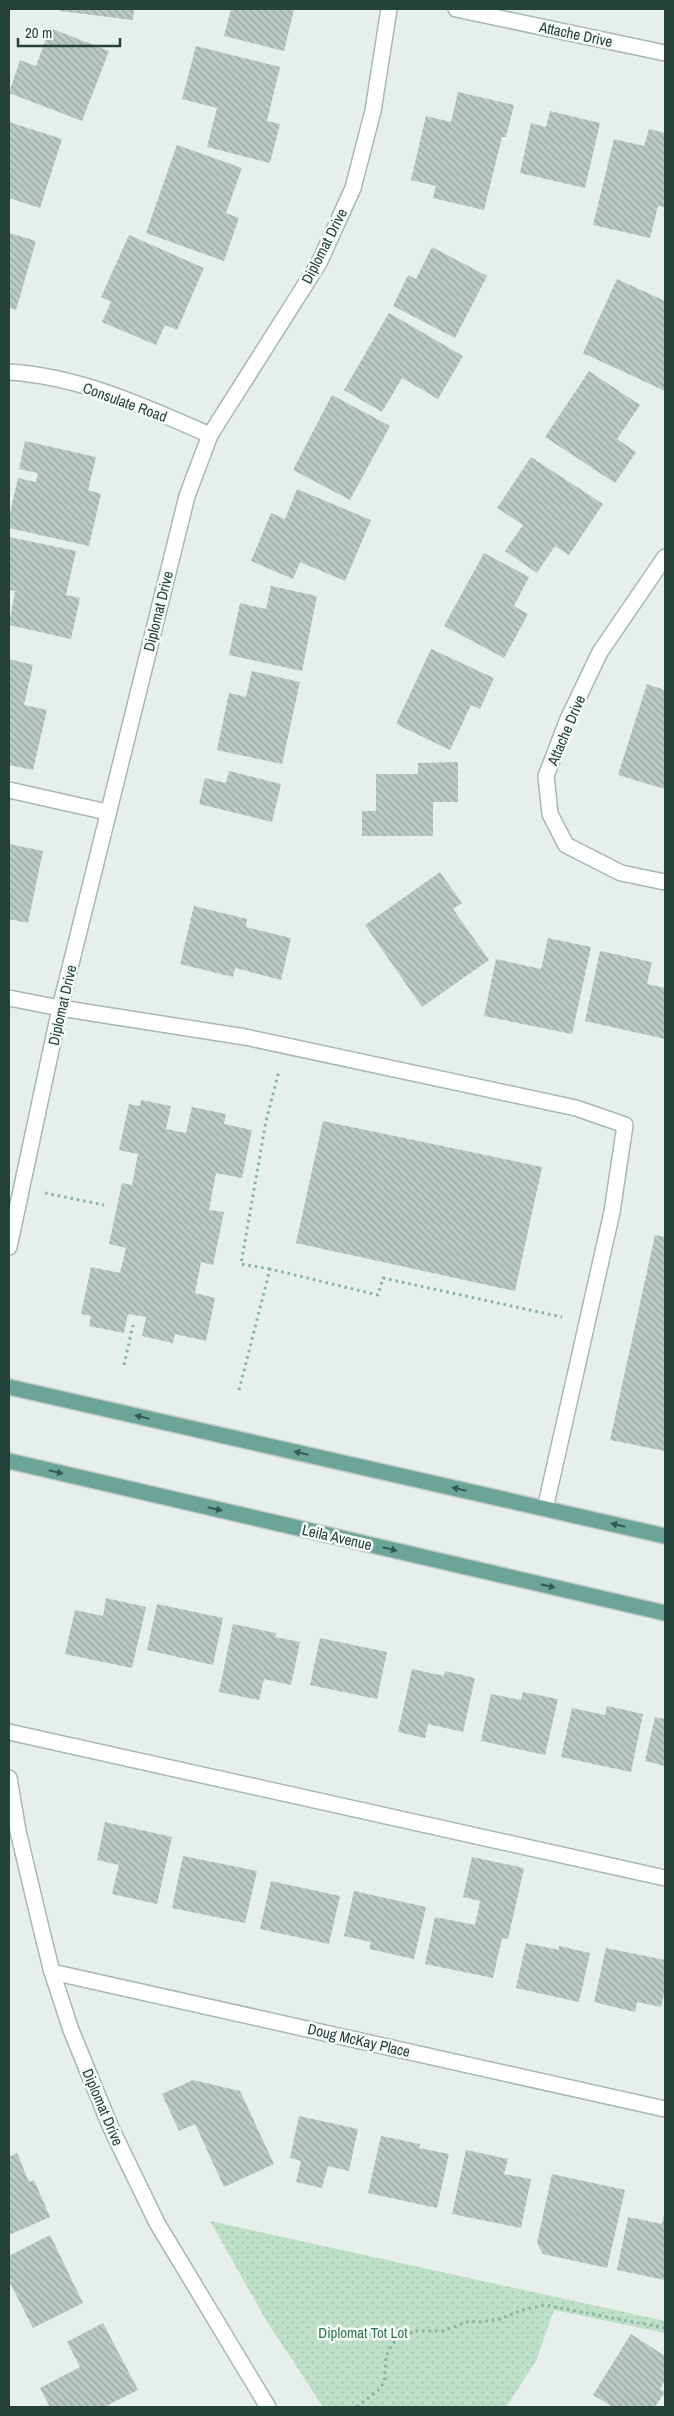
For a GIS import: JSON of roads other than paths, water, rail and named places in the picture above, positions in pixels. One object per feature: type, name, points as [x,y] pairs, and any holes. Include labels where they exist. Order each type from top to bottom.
[{"type":"main road","points":[[9,1387],[665,1536]]},
{"type":"main road","name":"Leila Avenue","points":[[9,1462],[665,1613]]},
{"type":"street","name":"Diplomat Drive","points":[[9,1247],[60,1008],[107,812],[187,496],[210,435],[319,263],[353,188],[373,111],[389,9]]},
{"type":"street","name":"Attache Drive","points":[[456,9],[665,52]]},
{"type":"street","name":"Consulate Road","points":[[9,372],[27,373],[98,389],[210,435]]},
{"type":"street","name":"Attache Drive","points":[[665,557],[600,652],[568,719],[546,776],[550,814],[566,845],[621,873],[665,882]]},
{"type":"street","points":[[9,790],[107,812]]},
{"type":"street","points":[[9,998],[60,1008],[245,1037],[576,1108],[625,1125],[612,1212],[545,1509]]},
{"type":"street","points":[[9,1732],[665,1878]]},
{"type":"street","name":"Diplomat Drive","points":[[9,1778],[18,1831],[52,1972],[71,2030],[111,2128],[157,2224],[268,2407]]},
{"type":"street","name":"Doug McKay Place","points":[[52,1972],[665,2109]]},
{"type":"park label","name":"Diplomat Tot Lot","points":[[363,2332]]}]
